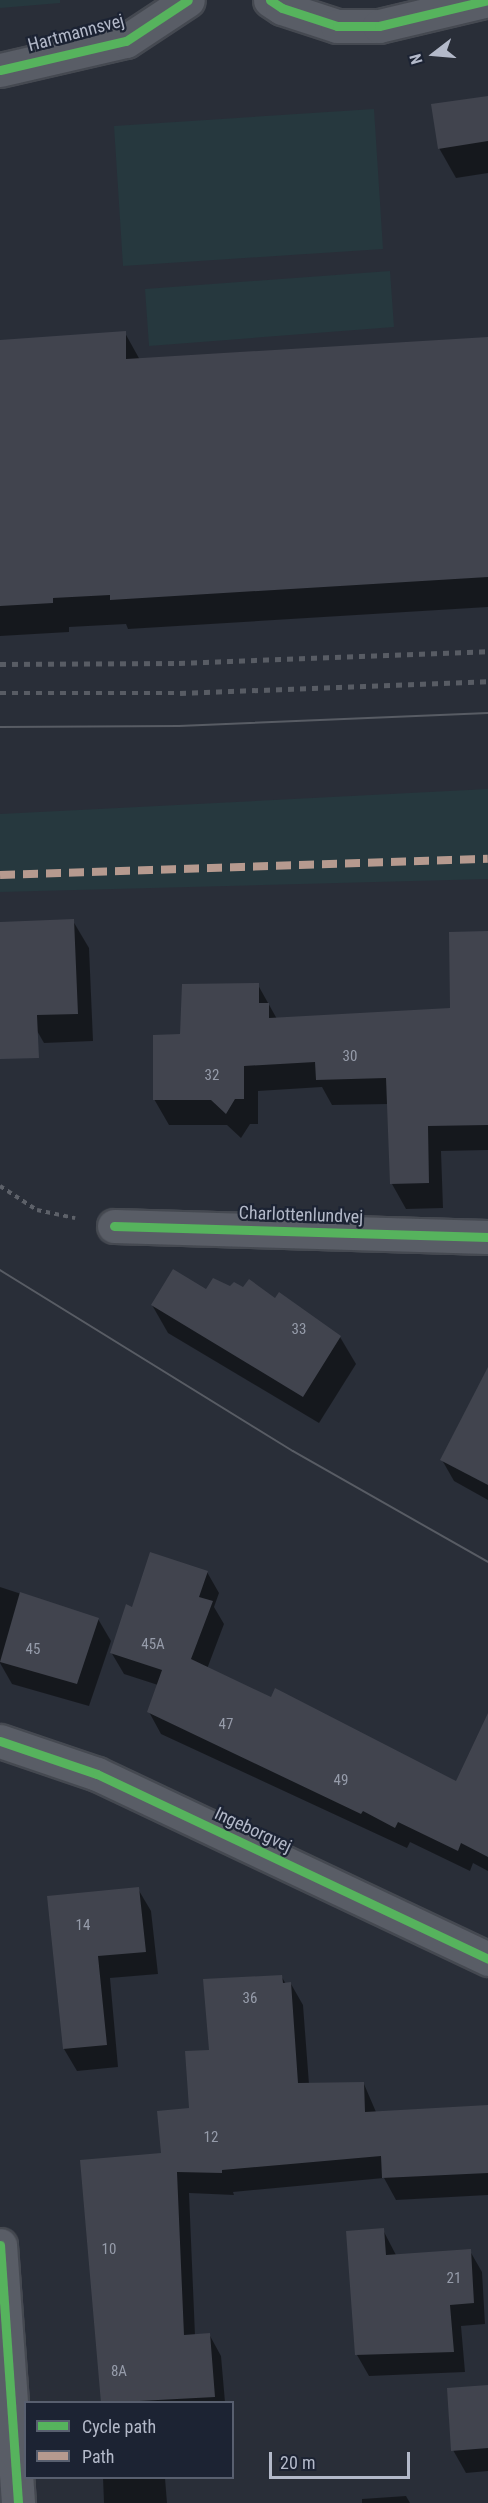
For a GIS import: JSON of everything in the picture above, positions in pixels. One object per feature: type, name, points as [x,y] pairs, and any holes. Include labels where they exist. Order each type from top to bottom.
[{"type":"street","name":"Hartmannsvej","points":[[0,70],[126,41],[188,0]]},
{"type":"street","points":[[270,0],[282,8],[337,26],[368,26],[485,0]]},
{"type":"street","name":"Charlottenlundvej","points":[[114,1226],[488,1237]]},
{"type":"street","name":"Ingeborgvej","points":[[0,1741],[97,1774],[488,1959]]},
{"type":"street","points":[[0,2245],[18,2503]]},
{"type":"path","points":[[0,1186],[37,1210],[114,1226]]},
{"type":"shaded area","points":[[0,0],[60,0],[60,3],[0,8]]},
{"type":"shaded area","points":[[374,109],[383,249],[123,266],[114,126]]},
{"type":"shaded area","points":[[390,271],[394,327],[149,346],[145,289]]},
{"type":"shaded area","points":[[488,789],[488,879],[0,892],[0,814]]},
{"type":"building","points":[[488,96],[488,141],[438,149],[431,104]]},
{"type":"building","points":[[126,331],[126,359],[488,337],[488,577],[110,600],[110,595],[53,598],[53,603],[0,606],[0,340]]},
{"type":"building","points":[[74,919],[78,1014],[37,1015],[39,1058],[0,1059],[0,922]]},
{"type":"building","points":[[488,931],[488,1125],[428,1126],[429,1183],[390,1184],[386,1078],[316,1080],[315,1062],[244,1066],[244,1099],[235,1099],[226,1114],[211,1100],[153,1100],[153,1035],[180,1034],[182,984],[259,983],[259,1003],[269,1003],[269,1018],[450,1008],[449,932]]},
{"type":"building","points":[[173,1269],[206,1289],[213,1278],[230,1286],[234,1282],[243,1287],[249,1279],[275,1298],[279,1292],[341,1336],[303,1397],[151,1305]]},
{"type":"building","points":[[488,1367],[488,1485],[440,1460]]},
{"type":"building","points":[[150,1552],[208,1571],[199,1597],[213,1601],[191,1659],[271,1697],[275,1688],[456,1781],[488,1713],[488,1857],[461,1843],[458,1851],[398,1822],[395,1828],[363,1811],[361,1814],[147,1712],[162,1670],[110,1653],[126,1604],[132,1607]]},
{"type":"building","points":[[20,1592],[99,1618],[77,1684],[0,1662]]},
{"type":"building","points":[[139,1887],[146,1952],[98,1956],[107,2045],[63,2049],[47,1896]]},
{"type":"building","points":[[282,1975],[283,1983],[291,1982],[298,2083],[364,2082],[365,2112],[488,2105],[488,2173],[382,2178],[381,2156],[222,2170],[222,2173],[177,2172],[184,2335],[210,2333],[215,2397],[101,2401],[80,2160],[161,2153],[157,2111],[189,2108],[185,2051],[209,2050],[203,1979]]},
{"type":"building","points":[[384,2228],[386,2255],[471,2249],[474,2303],[450,2305],[454,2352],[355,2355],[346,2231]]},
{"type":"building","points":[[488,2385],[488,2448],[451,2451],[447,2388]]},
{"type":"tram line","points":[[0,727],[179,726],[488,713]]},
{"type":"tram line","points":[[0,1270],[293,1451],[488,1562]]},
{"type":"railway","points":[[0,664],[179,663],[488,651]]},
{"type":"railway","points":[[0,693],[180,693],[488,681]]},
{"type":"marked path","points":[[0,875],[488,859]]},
{"type":"cycle path","points":[[0,70],[126,41],[188,0]]},
{"type":"cycle path","points":[[270,0],[282,8],[337,26],[379,26],[488,0]]},
{"type":"cycle path","points":[[114,1226],[488,1237]]},
{"type":"cycle path","points":[[0,1741],[97,1774],[488,1959]]},
{"type":"cycle path","points":[[0,2245],[18,2503]]}]
